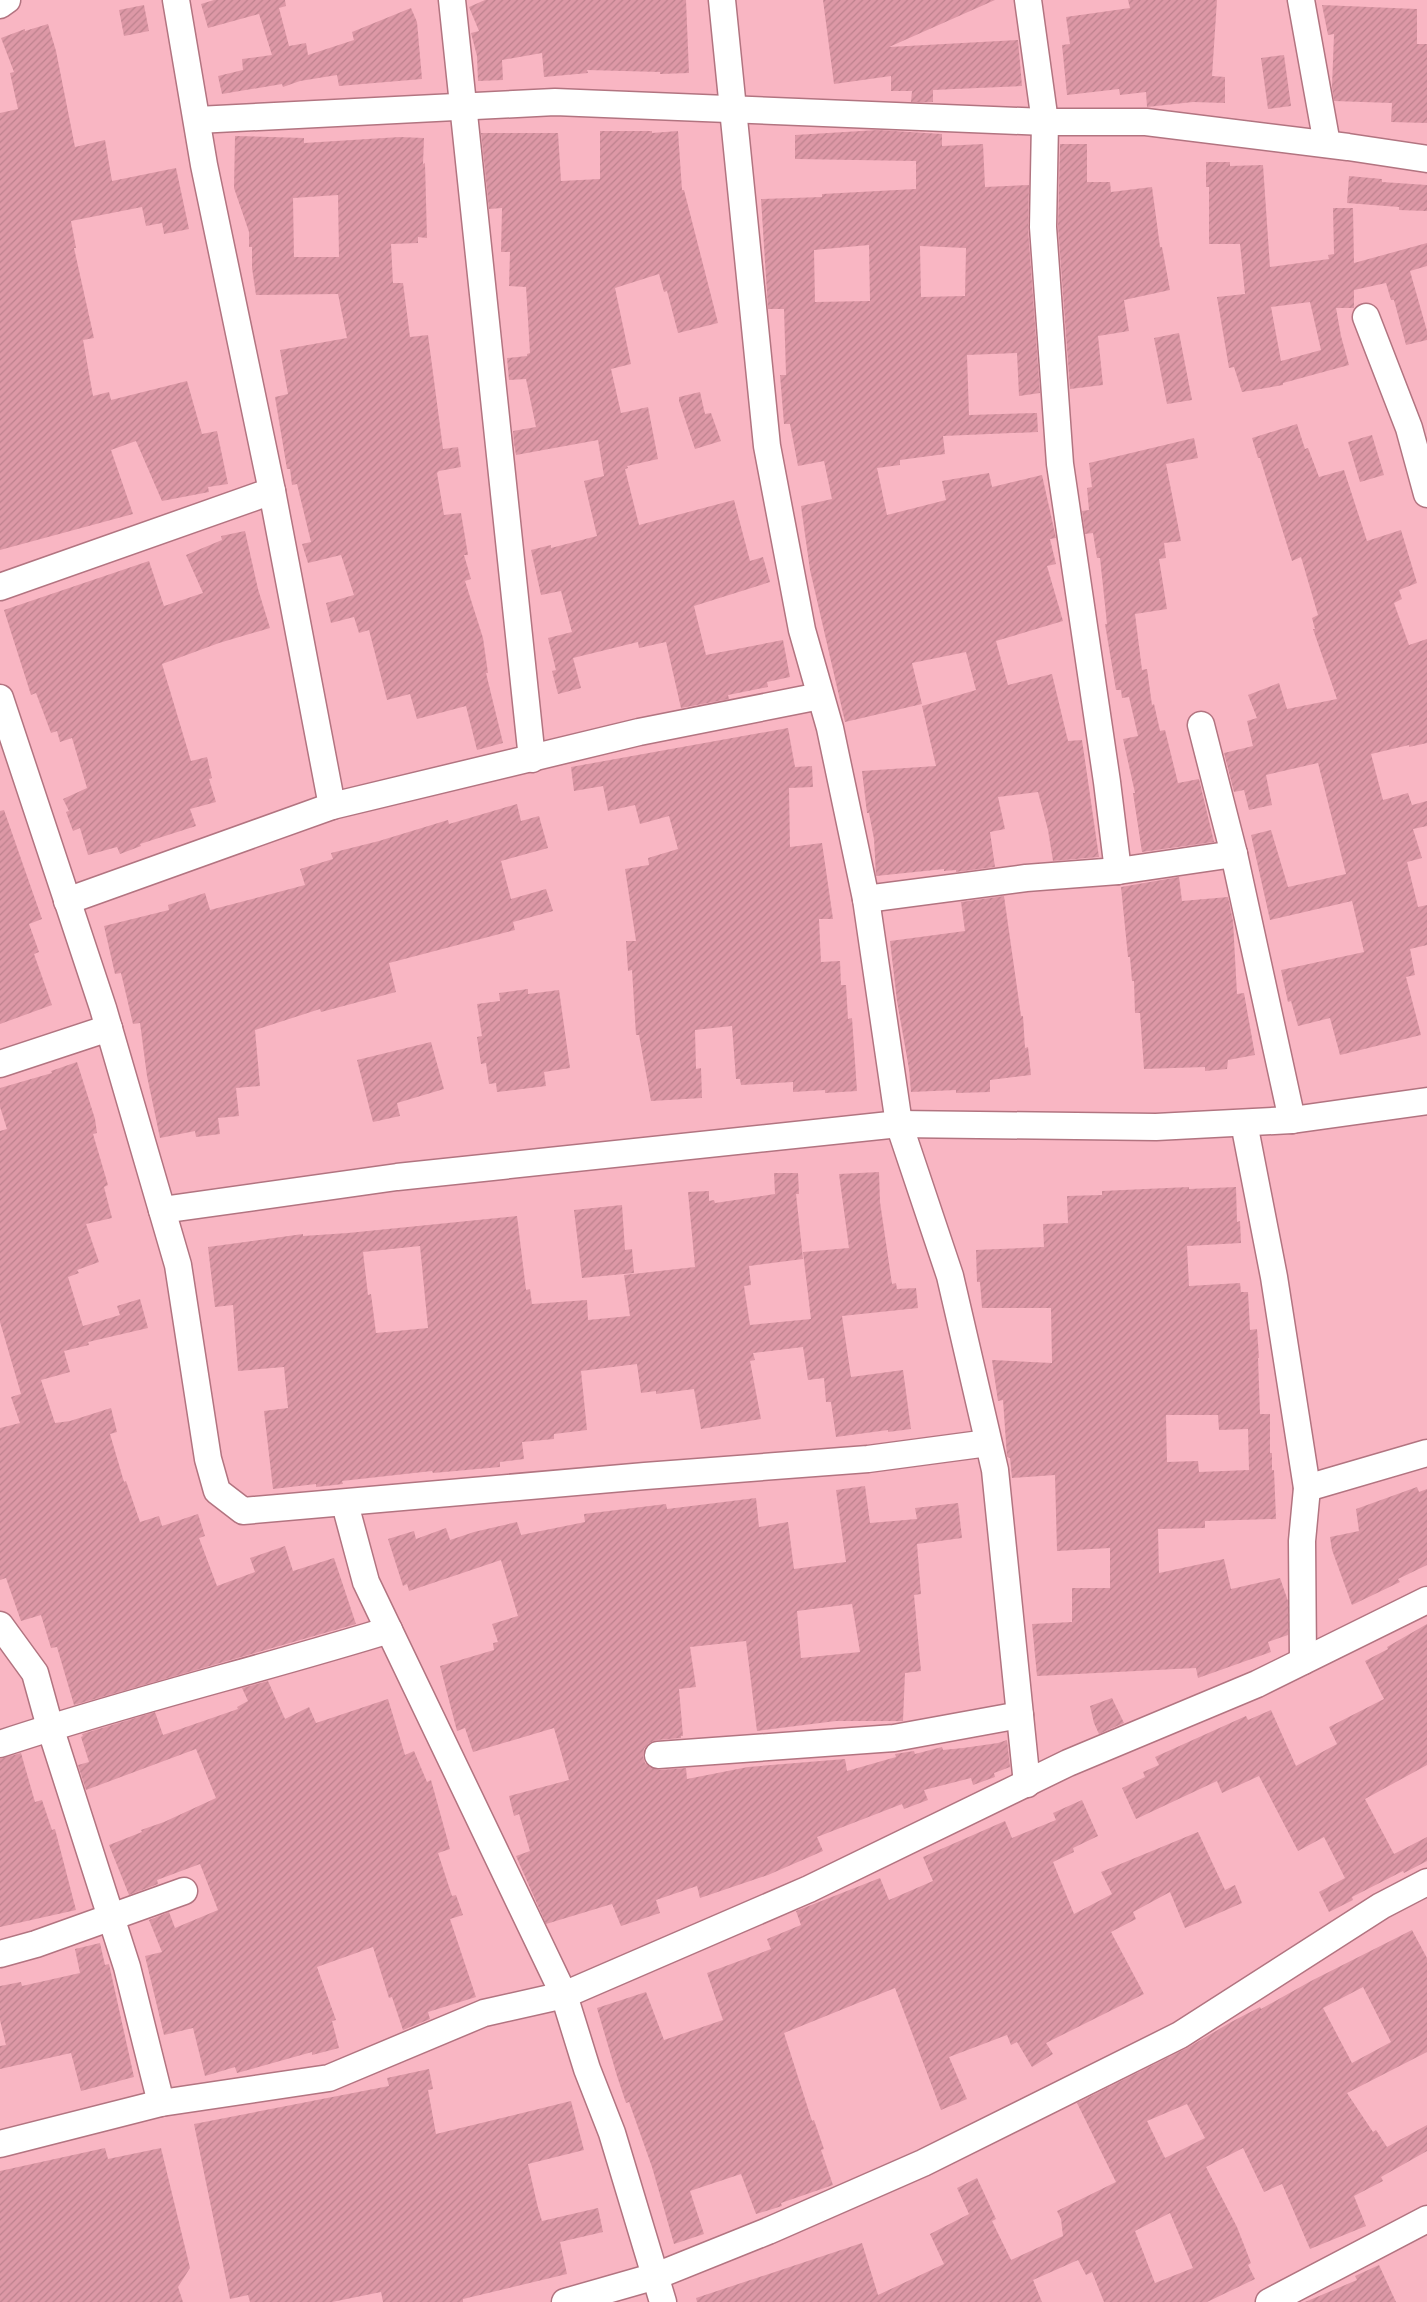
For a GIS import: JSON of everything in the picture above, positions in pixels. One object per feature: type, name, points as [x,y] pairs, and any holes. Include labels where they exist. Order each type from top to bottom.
[{"type":"street","points":[[0,5],[7,0]]},
{"type":"street","points":[[176,0],[204,165],[272,491],[332,806]]},
{"type":"street","points":[[452,0],[532,759]]},
{"type":"street","points":[[722,0],[767,446],[802,630],[830,728],[866,899],[899,1124],[950,1276],[995,1470],[1027,1784]]},
{"type":"street","points":[[1028,0],[1044,122],[1043,227],[1060,464],[1108,782],[1118,871]]},
{"type":"street","points":[[1301,0],[1327,144]]},
{"type":"street","points":[[196,120],[555,102],[733,111],[1044,122],[1146,122],[1327,144],[1427,159]]},
{"type":"street","points":[[1366,317],[1409,428],[1427,494]]},
{"type":"street","points":[[0,587],[272,491]]},
{"type":"street","points":[[68,901],[332,806],[639,732],[820,696]]},
{"type":"street","points":[[0,698],[109,1028],[178,1265],[208,1460],[216,1491],[243,1512],[645,1476],[868,1460],[988,1443]]},
{"type":"street","points":[[1201,725],[1234,854],[1292,1120]]},
{"type":"street","points":[[866,899],[1026,878],[1118,871],[1234,854]]},
{"type":"street","points":[[0,1064],[109,1028]]},
{"type":"street","points":[[162,1210],[397,1177],[899,1124],[1156,1127],[1292,1120],[1427,1101]]},
{"type":"street","points":[[1244,1123],[1274,1277],[1307,1488],[1302,1542],[1303,1661]]},
{"type":"street","points":[[1307,1488],[1427,1453]]},
{"type":"street","points":[[345,1504],[366,1582],[564,1995],[587,2069],[612,2133],[663,2302]]},
{"type":"street","points":[[0,2144],[161,2103],[329,2078],[484,2013],[564,1995],[809,1889],[1068,1764],[1257,1684],[1427,1600]]},
{"type":"street","points":[[0,1625],[35,1672],[50,1727],[127,1967],[161,2103]]},
{"type":"street","points":[[0,1744],[50,1727],[295,1660],[389,1630]]},
{"type":"street","points":[[658,1755],[894,1738],[1020,1715]]},
{"type":"street","points":[[565,2302],[656,2276],[768,2231],[923,2164],[1171,2039],[1382,1906],[1427,1882]]},
{"type":"street","points":[[0,1954],[36,1944],[184,1891]]},
{"type":"street","points":[[1269,2302],[1427,2219]]},
{"type":"building","points":[[214,0],[285,0],[286,6],[279,8],[289,46],[306,43],[308,55],[354,40],[352,32],[411,8],[417,22],[422,79],[339,86],[337,75],[300,81],[283,87],[282,84],[222,94],[218,76],[243,70],[242,59],[272,55],[259,14],[208,28],[201,4]]},
{"type":"building","points":[[485,0],[686,0],[689,73],[660,74],[660,72],[587,70],[588,73],[544,77],[542,53],[502,60],[503,80],[478,81],[477,56],[471,33],[479,31],[469,7]]},
{"type":"building","points":[[823,0],[995,0],[889,47],[1018,40],[1022,86],[933,90],[933,102],[911,102],[912,91],[891,91],[891,76],[834,84]]},
{"type":"building","points":[[1128,0],[1217,0],[1212,76],[1225,77],[1225,103],[1193,102],[1147,107],[1146,92],[1120,95],[1119,89],[1067,95],[1062,45],[1070,44],[1066,17],[1130,8]]},
{"type":"building","points":[[144,5],[149,31],[124,36],[119,10]]},
{"type":"building","points":[[1322,5],[1417,9],[1417,44],[1427,44],[1427,123],[1391,122],[1392,103],[1334,101],[1332,87],[1334,34],[1328,35]]},
{"type":"building","points":[[48,24],[56,51],[75,147],[105,140],[112,181],[176,168],[189,229],[164,234],[162,223],[146,226],[142,207],[71,221],[76,248],[74,248],[94,338],[83,340],[93,396],[109,392],[111,400],[187,381],[202,434],[217,431],[228,484],[208,487],[209,492],[162,501],[136,441],[111,450],[133,514],[0,550],[0,113],[18,109],[10,73],[14,72],[1,38],[25,29],[25,31]]},
{"type":"building","points":[[1284,55],[1291,106],[1268,109],[1261,58]]},
{"type":"building","points":[[878,130],[942,134],[942,146],[983,144],[985,187],[1029,185],[1028,228],[1040,393],[1019,396],[1017,353],[967,355],[969,415],[1037,413],[1038,432],[943,436],[945,454],[900,460],[900,465],[877,468],[887,515],[946,500],[942,481],[989,473],[992,487],[1042,475],[1056,538],[1050,539],[1056,564],[1047,566],[1063,621],[996,641],[1008,685],[1052,674],[1068,741],[1082,740],[1099,857],[1053,861],[1048,830],[1038,792],[998,797],[1005,829],[990,832],[995,867],[956,872],[956,870],[944,871],[944,869],[876,876],[874,839],[869,813],[867,813],[862,771],[936,766],[922,706],[976,690],[966,652],[912,663],[922,704],[845,722],[810,570],[801,506],[832,499],[824,461],[798,466],[790,424],[784,424],[780,375],[786,375],[784,309],[768,309],[761,199],[822,197],[822,194],[916,189],[916,161],[795,159],[795,135]],"holes":[[[869,245],[870,301],[815,302],[814,250]],[[920,246],[966,248],[965,296],[921,297]]]},
{"type":"building","points":[[600,131],[652,131],[652,133],[678,131],[682,190],[684,190],[718,323],[678,333],[667,291],[664,292],[659,274],[615,288],[631,364],[611,369],[621,413],[648,407],[658,459],[627,466],[628,468],[625,469],[639,525],[734,500],[750,561],[763,557],[770,582],[694,606],[706,655],[783,640],[790,677],[767,682],[768,687],[728,695],[729,699],[681,708],[666,642],[639,648],[638,642],[573,658],[581,688],[558,694],[552,671],[556,670],[548,638],[572,632],[561,591],[541,595],[531,550],[551,545],[551,548],[597,536],[584,481],[604,476],[598,440],[516,455],[514,444],[513,431],[536,427],[526,379],[509,380],[507,358],[527,356],[530,353],[526,287],[509,286],[510,252],[501,252],[502,208],[489,209],[481,133],[558,133],[561,181],[600,179]]},
{"type":"building","points":[[235,136],[304,138],[304,143],[400,137],[424,138],[423,164],[425,163],[427,238],[418,237],[418,243],[391,244],[393,283],[403,283],[410,337],[428,335],[443,449],[458,447],[461,467],[437,473],[444,515],[461,513],[468,555],[464,555],[471,579],[465,581],[483,638],[488,673],[486,673],[503,743],[477,750],[466,706],[417,719],[410,694],[387,700],[369,630],[359,633],[354,617],[331,623],[326,603],[354,595],[341,555],[308,563],[302,544],[311,542],[297,484],[292,485],[290,469],[287,469],[275,397],[288,394],[280,350],[347,338],[338,294],[256,295],[252,268],[252,247],[249,247],[249,232],[234,188]],"holes":[[[338,195],[339,257],[294,257],[293,198]]]},
{"type":"building","points":[[1060,144],[1087,144],[1087,182],[1110,182],[1111,192],[1152,187],[1160,247],[1162,247],[1170,290],[1124,300],[1129,331],[1098,336],[1103,385],[1070,389],[1058,227]]},
{"type":"building","points":[[1206,162],[1230,162],[1230,166],[1263,165],[1270,267],[1329,259],[1328,255],[1334,254],[1333,208],[1353,208],[1354,263],[1427,243],[1427,266],[1410,271],[1427,331],[1427,340],[1406,345],[1394,300],[1391,300],[1386,283],[1354,290],[1354,308],[1336,308],[1349,365],[1283,383],[1283,385],[1242,392],[1234,367],[1229,368],[1217,297],[1245,294],[1240,244],[1209,244],[1209,187],[1206,187]],"holes":[[[1310,302],[1321,350],[1281,361],[1271,307]]]},
{"type":"building","points":[[1349,176],[1382,179],[1382,182],[1427,185],[1427,211],[1399,210],[1399,207],[1347,203]]},
{"type":"building","points":[[1179,333],[1192,400],[1167,404],[1154,338]]},
{"type":"building","points":[[700,392],[705,414],[711,413],[721,441],[695,449],[679,397]]},
{"type":"building","points":[[1297,424],[1305,449],[1308,448],[1319,477],[1344,470],[1367,541],[1401,530],[1417,583],[1399,590],[1402,599],[1394,603],[1409,645],[1427,639],[1427,743],[1409,747],[1409,745],[1371,754],[1383,800],[1408,793],[1412,805],[1427,801],[1427,826],[1413,829],[1422,858],[1407,862],[1418,907],[1427,905],[1427,945],[1410,949],[1415,975],[1406,977],[1421,1035],[1340,1055],[1330,1018],[1298,1026],[1291,1001],[1288,1002],[1281,970],[1364,952],[1352,901],[1270,920],[1251,835],[1271,830],[1288,887],[1346,874],[1318,763],[1266,775],[1272,805],[1249,810],[1244,790],[1234,792],[1224,753],[1253,746],[1247,721],[1257,718],[1248,695],[1279,683],[1287,709],[1337,699],[1313,629],[1315,629],[1312,618],[1318,615],[1301,557],[1292,561],[1252,438]]},
{"type":"building","points":[[1372,435],[1384,475],[1360,482],[1348,442]]},
{"type":"building","points":[[1194,438],[1198,458],[1166,464],[1181,541],[1164,543],[1166,558],[1159,559],[1167,609],[1135,614],[1142,670],[1147,669],[1152,705],[1154,704],[1160,731],[1165,730],[1178,783],[1199,779],[1214,842],[1142,852],[1133,793],[1135,793],[1123,739],[1138,736],[1129,697],[1122,698],[1121,690],[1116,690],[1105,624],[1107,624],[1100,558],[1097,558],[1093,533],[1085,534],[1082,511],[1089,510],[1087,488],[1092,487],[1089,463]]},
{"type":"building","points":[[245,531],[258,589],[270,628],[219,643],[162,664],[191,761],[207,757],[212,778],[209,779],[216,802],[190,809],[196,826],[140,844],[141,846],[120,854],[117,847],[88,855],[80,828],[73,831],[66,812],[69,811],[63,799],[87,788],[72,738],[60,742],[57,731],[51,733],[36,693],[31,695],[4,610],[149,561],[164,606],[203,593],[186,555],[222,540],[221,536]]},
{"type":"building","points":[[788,728],[795,767],[812,766],[813,787],[789,788],[790,847],[822,843],[833,919],[819,919],[821,962],[840,961],[841,985],[846,985],[848,1019],[852,1018],[857,1091],[793,1092],[793,1082],[741,1085],[740,1079],[736,1079],[732,1026],[695,1030],[696,1069],[701,1068],[702,1098],[651,1101],[639,1035],[636,1035],[632,970],[628,971],[626,941],[636,941],[625,869],[649,865],[648,858],[678,849],[669,816],[640,824],[635,805],[608,811],[603,786],[574,791],[571,767]]},
{"type":"building","points":[[517,804],[521,821],[539,816],[548,848],[501,861],[511,899],[546,889],[553,911],[513,922],[515,930],[389,963],[396,992],[321,1012],[320,1009],[255,1030],[260,1086],[236,1088],[239,1116],[218,1118],[220,1134],[196,1137],[195,1131],[160,1138],[147,1076],[140,1023],[133,1024],[121,973],[115,974],[104,926],[169,910],[168,905],[205,893],[210,910],[305,885],[300,869],[333,859],[331,853],[448,820],[449,824]]},
{"type":"building","points":[[4,810],[42,919],[29,924],[39,952],[34,954],[52,1005],[0,1024],[0,811]]},
{"type":"building","points":[[1179,877],[1182,901],[1228,897],[1233,921],[1237,994],[1244,993],[1255,1055],[1228,1060],[1227,1069],[1205,1071],[1205,1067],[1144,1069],[1140,1013],[1135,1013],[1134,981],[1132,981],[1130,957],[1128,957],[1121,887]]},
{"type":"building","points":[[1004,896],[1021,1016],[1023,1016],[1025,1048],[1028,1047],[1031,1075],[990,1080],[990,1092],[956,1093],[956,1090],[911,1092],[890,941],[965,931],[961,902]]},
{"type":"building","points":[[528,989],[528,994],[559,990],[570,1068],[544,1072],[546,1086],[497,1092],[496,1083],[489,1084],[486,1063],[481,1064],[477,1037],[482,1036],[477,1004],[500,1001],[499,993]]},
{"type":"building","points":[[431,1042],[444,1089],[397,1103],[400,1116],[373,1122],[357,1060]]},
{"type":"building","points":[[77,1062],[95,1119],[97,1133],[93,1134],[108,1185],[104,1187],[112,1218],[86,1224],[99,1262],[77,1270],[79,1273],[68,1277],[83,1326],[120,1315],[117,1306],[140,1299],[148,1328],[88,1342],[89,1345],[64,1351],[70,1372],[41,1380],[55,1423],[70,1421],[111,1408],[117,1432],[110,1434],[124,1482],[126,1481],[140,1522],[159,1516],[162,1526],[198,1514],[205,1536],[199,1538],[217,1586],[255,1572],[250,1558],[285,1546],[293,1571],[334,1558],[356,1624],[74,1705],[57,1647],[51,1648],[41,1615],[21,1621],[6,1578],[0,1580],[0,1428],[20,1423],[11,1397],[21,1394],[0,1322],[0,1131],[7,1129],[0,1107],[0,1088],[52,1073],[51,1071]]},
{"type":"building","points":[[879,1172],[880,1202],[892,1284],[896,1283],[897,1289],[916,1288],[918,1308],[842,1316],[851,1377],[903,1370],[911,1429],[836,1437],[831,1402],[826,1402],[824,1378],[808,1380],[803,1347],[753,1353],[755,1360],[750,1361],[761,1419],[701,1429],[694,1389],[656,1394],[656,1391],[641,1393],[637,1364],[581,1371],[587,1430],[554,1434],[554,1439],[522,1442],[524,1459],[500,1462],[500,1467],[433,1473],[432,1471],[342,1481],[343,1484],[316,1487],[316,1484],[273,1489],[264,1411],[288,1408],[284,1367],[238,1371],[233,1305],[215,1307],[208,1247],[303,1234],[303,1236],[348,1233],[517,1216],[526,1290],[530,1289],[532,1304],[587,1300],[588,1320],[630,1316],[624,1275],[695,1267],[688,1192],[709,1191],[709,1201],[714,1200],[715,1203],[775,1194],[774,1173],[798,1173],[799,1194],[796,1194],[803,1259],[749,1266],[751,1285],[744,1286],[750,1325],[811,1319],[803,1252],[849,1248],[839,1174]],"holes":[[[420,1246],[428,1328],[376,1333],[371,1294],[368,1295],[363,1252]]]},
{"type":"building","points":[[1236,1187],[1237,1222],[1240,1221],[1241,1243],[1187,1246],[1189,1286],[1240,1283],[1241,1292],[1248,1292],[1250,1330],[1257,1329],[1260,1414],[1270,1414],[1270,1453],[1272,1453],[1272,1470],[1274,1470],[1276,1519],[1205,1521],[1205,1528],[1158,1529],[1159,1573],[1224,1559],[1231,1589],[1280,1578],[1288,1601],[1288,1635],[1268,1642],[1271,1652],[1198,1678],[1196,1668],[1037,1676],[1032,1624],[1072,1622],[1072,1588],[1110,1588],[1110,1548],[1057,1551],[1055,1475],[1012,1478],[1010,1458],[1007,1457],[1003,1400],[998,1401],[992,1360],[1052,1363],[1051,1308],[982,1308],[980,1282],[977,1282],[976,1250],[1044,1247],[1043,1224],[1068,1223],[1067,1196],[1102,1195],[1102,1191]],"holes":[[[1166,1415],[1218,1415],[1219,1430],[1248,1429],[1249,1470],[1199,1472],[1198,1461],[1167,1462]]]},
{"type":"building","points":[[622,1205],[625,1250],[632,1249],[634,1273],[582,1278],[574,1210]]},
{"type":"building","points":[[865,1486],[870,1523],[917,1519],[915,1508],[958,1503],[962,1538],[917,1544],[921,1594],[914,1595],[921,1671],[905,1673],[903,1721],[836,1721],[757,1731],[746,1641],[690,1647],[696,1687],[679,1689],[683,1736],[681,1738],[657,1740],[649,1743],[644,1749],[645,1763],[651,1768],[659,1770],[686,1768],[687,1779],[748,1767],[845,1759],[847,1771],[896,1757],[895,1754],[914,1751],[915,1754],[942,1747],[943,1750],[963,1748],[1007,1740],[1010,1767],[994,1773],[995,1777],[973,1785],[971,1778],[924,1790],[928,1800],[904,1809],[902,1804],[817,1837],[823,1851],[768,1875],[700,1898],[697,1886],[656,1900],[660,1913],[621,1926],[612,1904],[546,1924],[516,1856],[530,1851],[519,1814],[514,1816],[509,1796],[569,1780],[554,1728],[473,1752],[465,1728],[457,1731],[440,1666],[494,1650],[493,1643],[498,1642],[492,1624],[518,1616],[501,1560],[409,1591],[407,1584],[403,1586],[388,1539],[414,1531],[416,1539],[446,1528],[450,1540],[517,1522],[521,1535],[585,1522],[584,1514],[666,1504],[667,1509],[756,1498],[759,1527],[788,1522],[794,1569],[846,1562],[836,1490]],"holes":[[[852,1604],[860,1652],[801,1658],[797,1611]]]},
{"type":"building","points":[[1417,1487],[1419,1492],[1427,1489],[1427,1565],[1398,1579],[1400,1582],[1352,1605],[1332,1550],[1330,1537],[1359,1531],[1356,1509]]},
{"type":"building","points":[[1427,1624],[1427,1765],[1365,1799],[1394,1854],[1427,1837],[1427,1861],[1352,1897],[1353,1900],[1329,1912],[1319,1892],[1345,1878],[1324,1837],[1298,1851],[1259,1776],[1222,1793],[1217,1781],[1136,1819],[1122,1788],[1145,1777],[1143,1772],[1159,1765],[1155,1757],[1246,1716],[1248,1720],[1271,1710],[1296,1766],[1337,1744],[1329,1727],[1384,1699],[1365,1661]]},
{"type":"building","points":[[268,1681],[285,1719],[309,1707],[316,1723],[388,1699],[405,1755],[414,1751],[427,1782],[431,1780],[450,1849],[438,1853],[452,1896],[456,1895],[463,1915],[450,1919],[476,1997],[428,2012],[430,2019],[403,2030],[392,1997],[389,1998],[373,1947],[317,1967],[336,2020],[332,2021],[339,2048],[312,2055],[312,2052],[237,2073],[235,2067],[205,2076],[193,2028],[164,2035],[145,1956],[162,1952],[149,1920],[169,1912],[175,1928],[218,1910],[200,1864],[157,1880],[158,1884],[129,1895],[109,1845],[216,1798],[196,1749],[86,1790],[78,1765],[89,1762],[81,1737],[83,1736],[82,1734],[155,1712],[163,1735],[238,1709],[237,1707],[248,1701],[242,1688]]},
{"type":"building","points":[[1112,1698],[1124,1723],[1099,1734],[1090,1706]]},
{"type":"building","points":[[21,1753],[35,1802],[42,1800],[52,1830],[55,1829],[76,1910],[0,1927],[0,1759]]},
{"type":"building","points":[[1082,1800],[1098,1836],[1073,1848],[1074,1852],[1053,1862],[1074,1914],[1112,1894],[1101,1872],[1198,1832],[1225,1890],[1235,1885],[1242,1903],[1185,1928],[1170,1892],[1133,1912],[1136,1919],[1111,1932],[1144,1994],[1046,2043],[1053,2054],[1032,2067],[1017,2042],[1011,2045],[1007,2035],[949,2057],[967,2099],[941,2110],[895,1988],[784,2033],[812,2121],[814,2120],[824,2149],[821,2150],[833,2185],[781,2203],[782,2206],[756,2214],[741,2174],[690,2191],[704,2234],[674,2244],[652,2167],[629,2102],[626,2103],[597,2008],[646,1992],[664,2040],[723,2020],[707,1973],[771,1949],[767,1939],[801,1925],[796,1911],[880,1878],[889,1900],[933,1881],[923,1857],[1005,1821],[1012,1838],[1056,1820],[1053,1813]]},
{"type":"building","points":[[1412,1930],[1427,1958],[1427,2052],[1347,2093],[1373,2132],[1376,2130],[1387,2147],[1427,2125],[1427,2151],[1381,2177],[1383,2181],[1354,2196],[1366,2226],[1310,2249],[1282,2184],[1264,2192],[1243,2148],[1206,2167],[1237,2227],[1251,2263],[1248,2265],[1255,2279],[1207,2302],[1104,2302],[1092,2272],[1086,2275],[1078,2260],[1033,2280],[1042,2302],[697,2302],[696,2298],[862,2243],[878,2295],[944,2264],[930,2234],[969,2214],[957,2188],[977,2178],[996,2219],[992,2221],[1011,2260],[1063,2236],[1061,2219],[1057,2211],[1116,2182],[1077,2103],[1187,2048],[1233,2021],[1260,2007],[1261,2009],[1311,1981]],"holes":[[[1363,1987],[1391,2042],[1352,2063],[1323,2008]],[[1187,2104],[1205,2138],[1165,2158],[1147,2121]],[[1170,2213],[1193,2268],[1155,2283],[1135,2231]]]},
{"type":"building","points":[[100,1943],[105,1965],[109,1964],[134,2077],[81,2091],[71,2053],[0,2069],[0,2046],[6,2045],[0,2020],[0,1986],[21,1982],[22,1986],[80,1973],[75,1949]]},
{"type":"building","points":[[429,2069],[433,2089],[428,2090],[436,2134],[571,2101],[584,2150],[528,2164],[542,2221],[598,2208],[603,2232],[560,2242],[567,2274],[463,2299],[463,2302],[383,2302],[381,2292],[332,2302],[250,2302],[248,2295],[230,2299],[194,2124],[389,2086],[387,2078]]},
{"type":"building","points":[[105,2148],[108,2159],[161,2148],[190,2268],[178,2287],[183,2302],[0,2302],[0,2171]]},
{"type":"building","points":[[1379,2265],[1396,2302],[1305,2302],[1357,2280],[1355,2276]]}]
